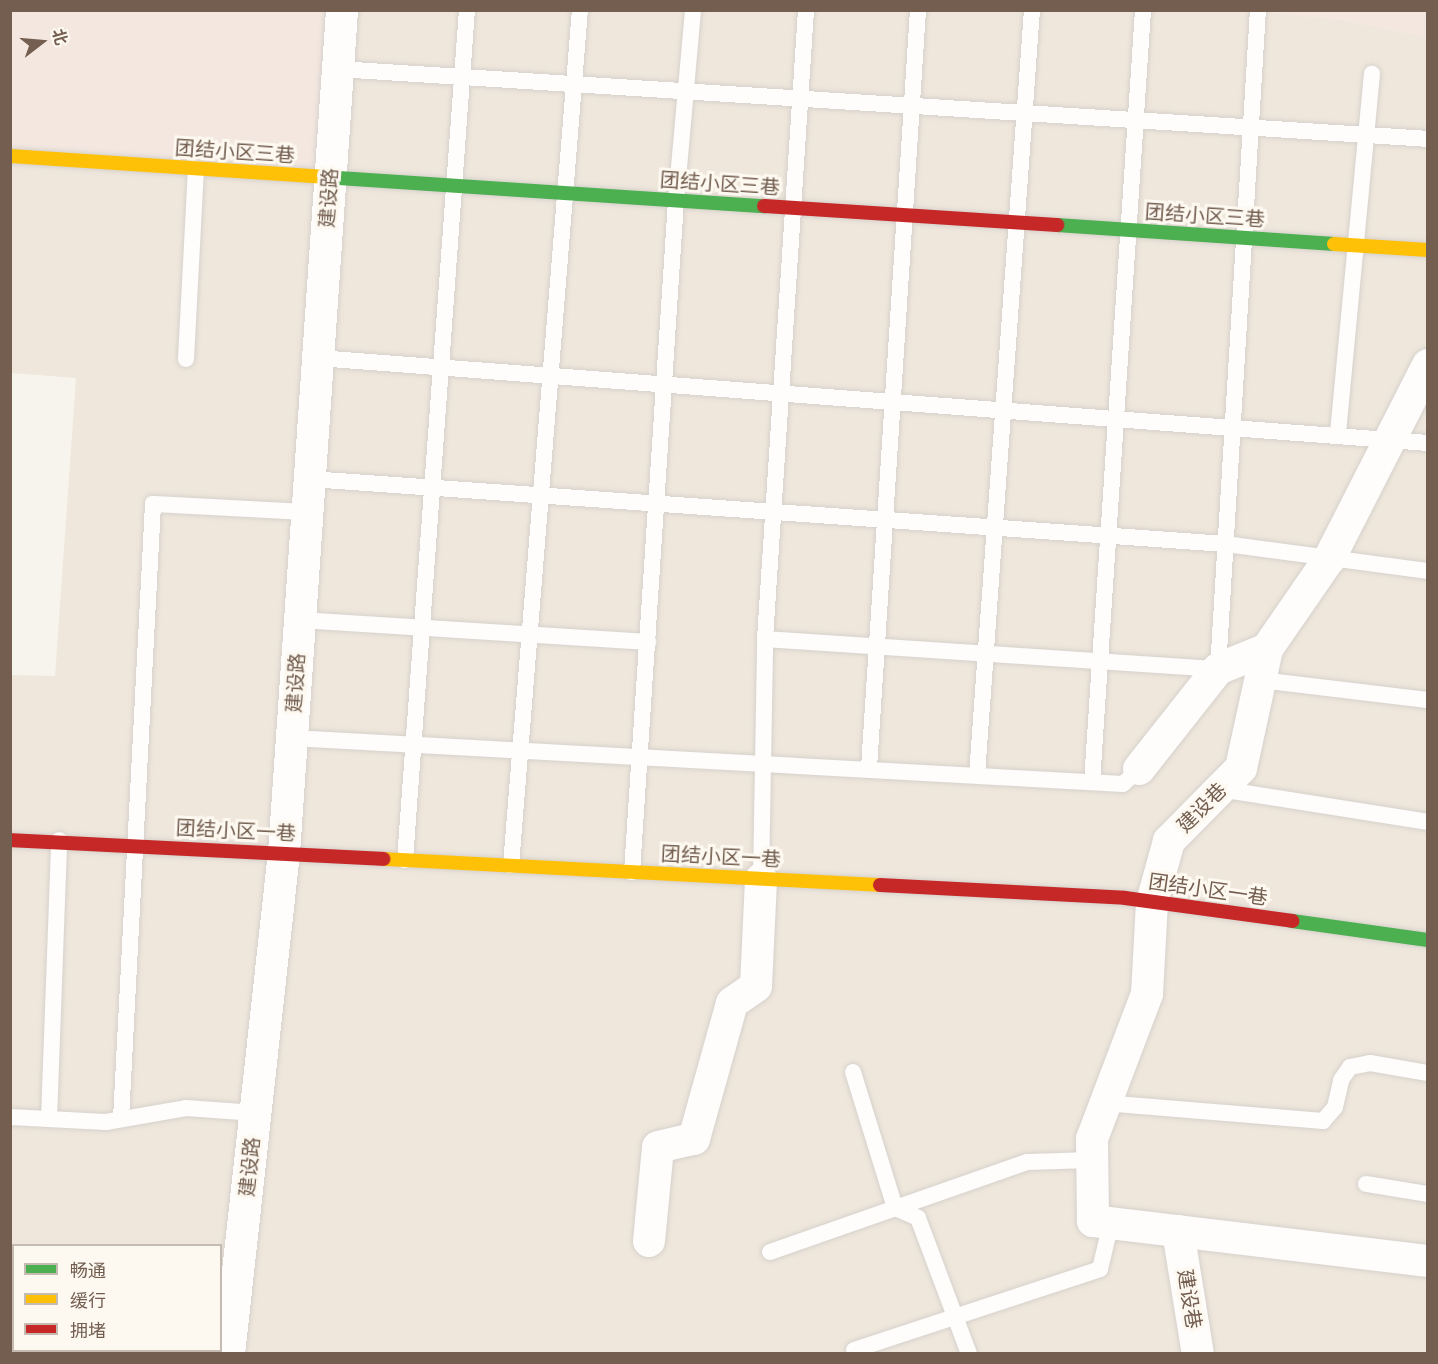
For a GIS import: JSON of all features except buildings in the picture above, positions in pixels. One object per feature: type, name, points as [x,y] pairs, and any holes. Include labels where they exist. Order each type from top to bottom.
[{"type":"street","name":"建设路","points":[[229,1353],[284,853],[342,10]]},
{"type":"street","name":"团结小区三巷","points":[[10,156],[1428,250]]},
{"type":"street","name":"建设巷","points":[[1111,1223],[1093,1221],[1092,1140],[1104,1103],[1147,994],[1152,902],[1169,841],[1241,768],[1267,649],[1329,559],[1428,365]]},
{"type":"street","points":[[1139,769],[1218,669],[1267,649]]},
{"type":"street","name":"团结小区一巷","points":[[10,840],[59,840],[1152,902],[1428,940]]},
{"type":"street","points":[[649,1241],[658,1147],[694,1139],[732,1003],[756,986],[760,879]]},
{"type":"street","points":[[1111,1223],[1428,1262]]},
{"type":"street","name":"建设巷","points":[[1178,1231],[1198,1353]]},
{"type":"lane","points":[[405,860],[467,10]]},
{"type":"lane","points":[[511,865],[580,10]]},
{"type":"lane","points":[[632,872],[676,201],[693,10]]},
{"type":"lane","points":[[760,879],[765,639],[806,10]]},
{"type":"lane","points":[[869,768],[918,10]]},
{"type":"lane","points":[[977,775],[1032,10]]},
{"type":"lane","points":[[1092,782],[1143,10]]},
{"type":"lane","points":[[765,639],[1218,669],[1258,10]]},
{"type":"lane","points":[[338,69],[1428,139]]},
{"type":"lane","points":[[1338,433],[1372,74]]},
{"type":"lane","points":[[186,359],[196,169]]},
{"type":"lane","points":[[318,358],[1391,437],[1428,443]]},
{"type":"lane","points":[[310,479],[541,498],[1225,544],[1428,571]]},
{"type":"lane","points":[[121,1119],[138,845],[153,504],[308,512]]},
{"type":"lane","points":[[300,620],[648,642]]},
{"type":"lane","points":[[1260,680],[1428,700]]},
{"type":"lane","points":[[292,738],[763,762],[1123,784],[1139,769]]},
{"type":"lane","points":[[1220,789],[1428,822]]},
{"type":"lane","points":[[49,1119],[59,840]]},
{"type":"lane","points":[[1104,1103],[1323,1121],[1335,1107],[1341,1080],[1350,1067],[1370,1063],[1428,1073]]},
{"type":"lane","points":[[853,1072],[895,1208],[918,1218],[958,1316],[969,1353]]},
{"type":"lane","points":[[10,1117],[121,1119],[186,1108],[256,1113]]},
{"type":"lane","points":[[770,1252],[1027,1162],[1092,1160]]},
{"type":"lane","points":[[1366,1184],[1428,1194]]},
{"type":"lane","points":[[854,1350],[1100,1269],[1111,1223]]},
{"type":"shaded area","points":[[1248,10],[1343,20],[1427,37],[1427,1353],[11,1353],[11,675],[55,676],[76,378],[11,373],[11,160],[342,11]]},
{"type":"shaded area","points":[[10,11],[342,11],[329,185],[11,160]]},
{"type":"shaded area","points":[[1248,11],[1427,11],[1427,37],[1343,20]]},
{"type":"traffic: fast","points":[[323,177],[764,206]]},
{"type":"traffic: fast","points":[[1057,225],[1334,244]]},
{"type":"traffic: fast","points":[[1292,921],[1428,940]]},
{"type":"traffic: slow","points":[[10,156],[323,177]]},
{"type":"traffic: slow","points":[[1334,244],[1428,250]]},
{"type":"traffic: slow","points":[[384,859],[880,885]]},
{"type":"traffic: jam","points":[[764,206],[1057,225]]},
{"type":"traffic: jam","points":[[10,840],[384,859]]},
{"type":"traffic: jam","points":[[880,885],[1125,898],[1292,921]]}]
